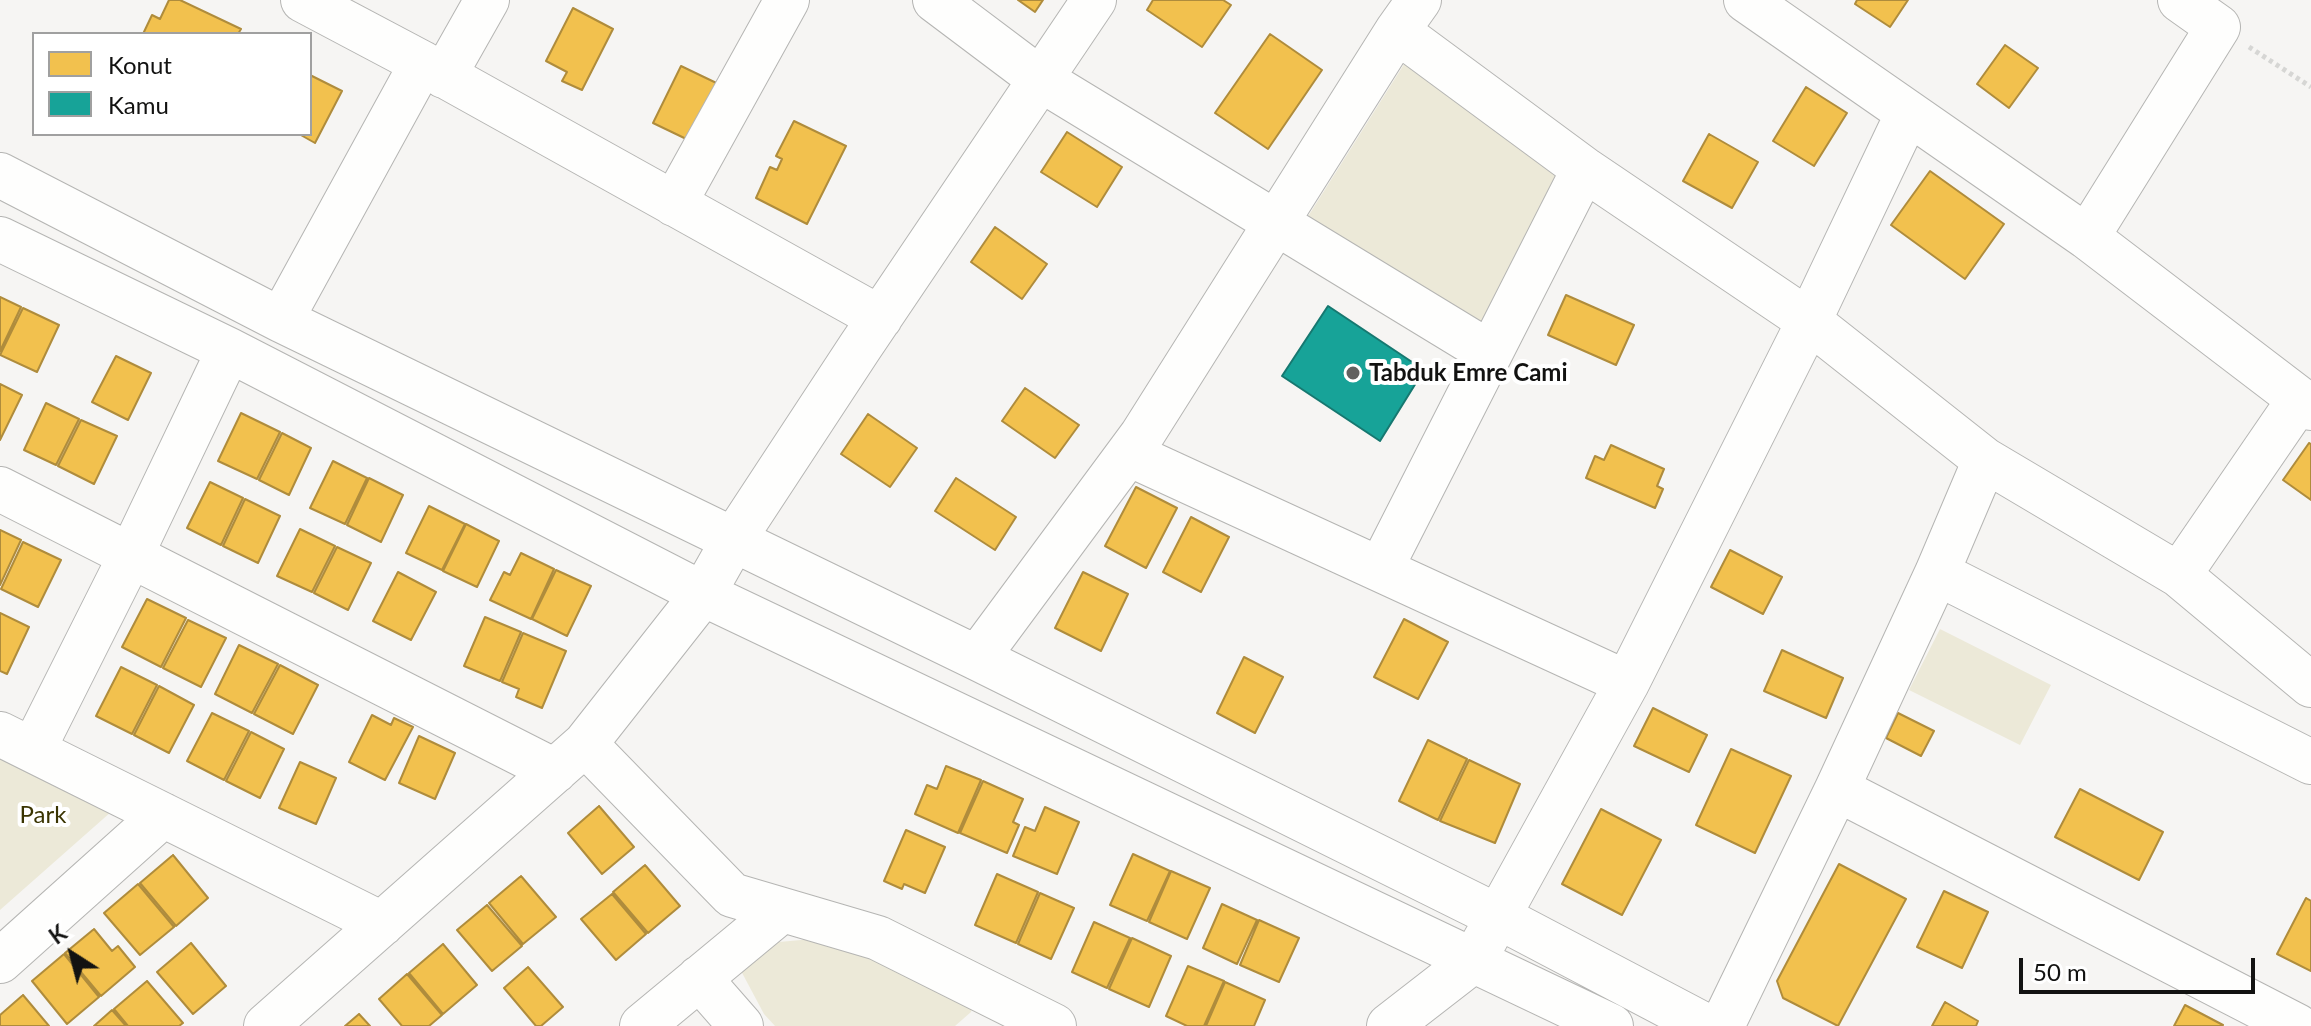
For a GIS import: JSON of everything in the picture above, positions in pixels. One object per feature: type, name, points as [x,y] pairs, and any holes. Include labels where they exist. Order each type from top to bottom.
[{"type":"street","points":[[303,0],[880,318]]},
{"type":"street","points":[[281,320],[433,70],[487,0]]},
{"type":"street","points":[[674,204],[787,0]]},
{"type":"street","points":[[935,0],[1040,79],[1490,353]]},
{"type":"street","points":[[266,1026],[570,757],[703,594],[734,539],[1094,0]]},
{"type":"street","points":[[1746,0],[2087,237],[2305,404],[2179,575]]},
{"type":"street","points":[[2087,237],[2218,27],[2180,0]]},
{"type":"street","points":[[977,658],[1129,454],[1408,15],[1584,169],[1809,321],[1985,460],[2179,575],[2311,685]]},
{"type":"street","points":[[1389,1026],[1474,960],[1627,683],[1809,321],[1908,113]]},
{"type":"street","points":[[1381,568],[1584,169]]},
{"type":"street","points":[[0,175],[281,320],[977,658],[1497,916],[1706,1026]]},
{"type":"street","points":[[0,239],[229,350],[703,594],[1611,1026]]},
{"type":"street","points":[[229,350],[131,555],[16,742],[382,924]]},
{"type":"street","points":[[1129,454],[1627,683]]},
{"type":"street","points":[[1722,1026],[1837,789],[1937,573],[1985,460]]},
{"type":"street","points":[[0,489],[131,555],[570,757],[732,895],[878,938],[1040,1023]]},
{"type":"street","points":[[1937,573],[2311,762]]},
{"type":"street","points":[[1837,789],[2297,1026]]},
{"type":"street","points":[[0,961],[163,815]]},
{"type":"street","points":[[642,1026],[782,910]]},
{"type":"street","points":[[699,978],[741,1026]]},
{"type":"path","points":[[2218,27],[2311,87]]},
{"type":"green space","points":[[1408,58],[1563,175],[1481,322],[1307,218]]},
{"type":"green space","points":[[1940,629],[2051,685],[2020,745],[1909,690]]},
{"type":"green space","name":"Park","points":[[0,744],[120,804],[0,910]]},
{"type":"green space","points":[[812,939],[889,958],[973,1004],[971,1012],[955,1026],[775,1026],[764,1014],[740,969],[757,944]]},
{"type":"building: Konut","points":[[169,0],[180,0],[241,29],[239,32],[144,32],[152,15],[160,19]]},
{"type":"building: Konut","points":[[1018,0],[1043,0],[1035,12]]},
{"type":"building: Konut","points":[[1153,0],[1223,0],[1231,5],[1202,47],[1147,10]]},
{"type":"building: Konut","points":[[1857,0],[1908,0],[1890,27],[1855,4]]},
{"type":"building: Konut","points":[[573,8],[613,29],[582,90],[562,81],[567,72],[546,61]]},
{"type":"building: Konut","points":[[1270,34],[1322,70],[1268,149],[1215,113]]},
{"type":"building: Konut","points":[[2005,45],[2038,68],[2009,108],[1977,84]]},
{"type":"building: Konut","points":[[681,66],[731,90],[703,147],[653,123]]},
{"type":"building: Konut","points":[[312,76],[342,91],[315,143],[303,136],[312,136]]},
{"type":"building: Konut","points":[[1806,87],[1847,113],[1814,166],[1773,141]]},
{"type":"building: Konut","points":[[794,121],[846,146],[807,224],[756,198],[770,167],[777,170],[782,159],[776,156]]},
{"type":"building: Konut","points":[[1067,132],[1122,167],[1097,207],[1041,172]]},
{"type":"building: Konut","points":[[1709,134],[1758,162],[1732,208],[1683,181]]},
{"type":"building: Konut","points":[[1930,171],[2004,224],[1965,279],[1891,225]]},
{"type":"building: Konut","points":[[995,227],[1047,264],[1022,299],[971,262]]},
{"type":"building: Konut","points":[[1566,295],[1634,325],[1616,365],[1548,335]]},
{"type":"building: Konut","points":[[0,297],[21,307],[0,351]]},
{"type":"building: Konut","points":[[23,308],[59,325],[37,372],[0,355]]},
{"type":"building: Konut","points":[[116,356],[151,373],[128,420],[92,402]]},
{"type":"building: Konut","points":[[0,384],[22,395],[0,440]]},
{"type":"building: Konut","points":[[1025,388],[1079,425],[1055,458],[1002,421]]},
{"type":"building: Konut","points":[[46,403],[79,419],[56,465],[24,450]]},
{"type":"building: Konut","points":[[241,413],[280,432],[257,479],[218,461]]},
{"type":"building: Konut","points":[[868,414],[917,448],[890,487],[841,454]]},
{"type":"building: Konut","points":[[81,420],[117,436],[94,484],[58,466]]},
{"type":"building: Konut","points":[[282,433],[311,448],[289,495],[259,480]]},
{"type":"building: Konut","points":[[2311,444],[2311,500],[2283,480]]},
{"type":"building: Konut","points":[[1611,445],[1664,469],[1657,486],[1663,489],[1655,508],[1586,478],[1595,456],[1604,460]]},
{"type":"building: Konut","points":[[333,461],[367,478],[345,524],[310,508]]},
{"type":"building: Konut","points":[[369,478],[403,495],[381,542],[347,525]]},
{"type":"building: Konut","points":[[956,478],[1016,517],[995,550],[935,511]]},
{"type":"building: Konut","points":[[210,482],[243,498],[221,545],[187,528]]},
{"type":"building: Konut","points":[[1136,487],[1177,508],[1146,568],[1105,546]]},
{"type":"building: Konut","points":[[245,499],[280,516],[258,563],[223,546]]},
{"type":"building: Konut","points":[[429,506],[465,524],[442,570],[406,553]]},
{"type":"building: Konut","points":[[1191,517],[1229,537],[1201,592],[1163,572]]},
{"type":"building: Konut","points":[[466,524],[499,541],[477,587],[443,571]]},
{"type":"building: Konut","points":[[300,529],[335,546],[312,592],[277,576]]},
{"type":"building: Konut","points":[[0,530],[21,540],[0,585]]},
{"type":"building: Konut","points":[[23,542],[61,560],[38,607],[1,589]]},
{"type":"building: Konut","points":[[337,547],[371,563],[348,610],[314,593]]},
{"type":"building: Konut","points":[[1730,550],[1782,577],[1763,614],[1711,587]]},
{"type":"building: Konut","points":[[521,553],[554,569],[531,619],[490,600],[504,572],[510,575]]},
{"type":"building: Konut","points":[[556,570],[591,586],[567,636],[532,619]]},
{"type":"building: Konut","points":[[398,572],[436,592],[411,640],[373,621]]},
{"type":"building: Konut","points":[[1083,572],[1128,594],[1101,651],[1055,628]]},
{"type":"building: Konut","points":[[147,599],[186,618],[161,667],[122,647]]},
{"type":"building: Konut","points":[[0,613],[29,627],[7,674],[0,671]]},
{"type":"building: Konut","points":[[485,617],[521,632],[500,681],[464,666]]},
{"type":"building: Konut","points":[[1404,619],[1448,642],[1418,699],[1374,677]]},
{"type":"building: Konut","points":[[188,620],[226,638],[201,687],[163,668]]},
{"type":"building: Konut","points":[[523,633],[566,651],[542,708],[516,697],[519,689],[502,682]]},
{"type":"building: Konut","points":[[239,645],[278,664],[252,713],[215,694]]},
{"type":"building: Konut","points":[[1782,650],[1843,678],[1826,718],[1764,691]]},
{"type":"building: Konut","points":[[1244,657],[1283,677],[1255,733],[1217,713]]},
{"type":"building: Konut","points":[[280,665],[318,685],[293,734],[254,714]]},
{"type":"building: Konut","points":[[121,667],[157,685],[132,734],[96,716]]},
{"type":"building: Konut","points":[[159,686],[194,705],[169,753],[134,735]]},
{"type":"building: Konut","points":[[1653,708],[1707,735],[1689,772],[1634,746]]},
{"type":"building: Konut","points":[[212,713],[249,731],[224,780],[187,761]]},
{"type":"building: Konut","points":[[1898,713],[1934,731],[1921,756],[1886,738]]},
{"type":"building: Konut","points":[[372,715],[391,725],[394,718],[413,727],[385,780],[349,762]]},
{"type":"building: Konut","points":[[251,732],[284,749],[260,798],[226,781]]},
{"type":"building: Konut","points":[[419,736],[455,753],[435,799],[399,783]]},
{"type":"building: Konut","points":[[1428,740],[1467,759],[1438,820],[1399,801]]},
{"type":"building: Konut","points":[[1731,749],[1791,776],[1755,853],[1696,825]]},
{"type":"building: Konut","points":[[1469,760],[1520,784],[1495,843],[1440,821]]},
{"type":"building: Konut","points":[[300,762],[336,778],[316,824],[279,808]]},
{"type":"building: Konut","points":[[946,766],[981,780],[958,833],[915,814],[927,785],[937,789]]},
{"type":"building: Konut","points":[[983,781],[1023,799],[1013,822],[1019,825],[1007,853],[960,833]]},
{"type":"building: Konut","points":[[2080,789],[2163,832],[2139,880],[2055,837]]},
{"type":"building: Konut","points":[[599,806],[634,847],[602,874],[568,833]]},
{"type":"building: Konut","points":[[1045,807],[1079,822],[1057,874],[1013,856],[1025,827],[1035,831]]},
{"type":"building: Konut","points":[[1601,809],[1661,840],[1622,915],[1562,884]]},
{"type":"building: Konut","points":[[906,830],[945,847],[925,893],[904,884],[902,889],[884,881]]},
{"type":"building: Konut","points":[[1133,854],[1170,871],[1147,921],[1110,905]]},
{"type":"building: Konut","points":[[173,855],[208,898],[176,926],[140,883]]},
{"type":"building: Konut","points":[[1839,864],[1906,899],[1838,1026],[1783,998],[1777,981]]},
{"type":"building: Konut","points":[[645,865],[680,906],[648,933],[613,892]]},
{"type":"building: Konut","points":[[1171,871],[1210,888],[1187,939],[1149,922]]},
{"type":"building: Konut","points":[[997,874],[1038,892],[1016,943],[975,925]]},
{"type":"building: Konut","points":[[521,876],[556,917],[523,944],[489,903]]},
{"type":"building: Konut","points":[[138,884],[174,927],[140,955],[104,913]]},
{"type":"building: Konut","points":[[1944,891],[1988,912],[1962,968],[1917,947]]},
{"type":"building: Konut","points":[[1040,893],[1074,908],[1051,959],[1018,944]]},
{"type":"building: Konut","points":[[612,894],[646,934],[616,960],[581,919]]},
{"type":"building: Konut","points":[[2306,898],[2311,901],[2311,971],[2277,954]]},
{"type":"building: Konut","points":[[1222,904],[1257,920],[1237,964],[1203,948]]},
{"type":"building: Konut","points":[[487,905],[522,946],[492,971],[457,930]]},
{"type":"building: Konut","points":[[1259,920],[1299,938],[1279,982],[1240,965]]},
{"type":"building: Konut","points":[[1094,922],[1130,938],[1107,988],[1072,972]]},
{"type":"building: Konut","points":[[94,929],[112,951],[118,946],[135,967],[101,996],[65,953]]},
{"type":"building: Konut","points":[[1132,938],[1171,956],[1149,1007],[1109,989]]},
{"type":"building: Konut","points":[[191,943],[226,986],[193,1014],[157,972]]},
{"type":"building: Konut","points":[[443,944],[477,985],[443,1014],[409,973]]},
{"type":"building: Konut","points":[[64,954],[99,997],[67,1024],[32,981]]},
{"type":"building: Konut","points":[[1188,966],[1224,981],[1204,1026],[1187,1026],[1166,1016]]},
{"type":"building: Konut","points":[[528,967],[563,1007],[541,1026],[536,1026],[504,988]]},
{"type":"building: Konut","points":[[407,974],[442,1015],[429,1026],[402,1026],[379,999]]},
{"type":"building: Konut","points":[[147,981],[183,1023],[179,1026],[128,1026],[114,1009]]},
{"type":"building: Konut","points":[[1225,982],[1265,1000],[1254,1026],[1206,1026]]},
{"type":"building: Konut","points":[[23,995],[49,1026],[0,1026],[0,1015]]},
{"type":"building: Konut","points":[[1945,1002],[1978,1021],[1976,1026],[1932,1026]]},
{"type":"building: Konut","points":[[2185,1005],[2223,1025],[2174,1026]]},
{"type":"building: Konut","points":[[112,1010],[126,1026],[94,1026]]},
{"type":"building: Konut","points":[[359,1014],[370,1026],[345,1026]]},
{"type":"building: Kamu","name":"Tabduk Emre Cami","points":[[1328,306],[1424,370],[1380,441],[1282,376]]},
{"type":"place","name":"Tabduk Emre Cami","points":[[1353,373]]}]
